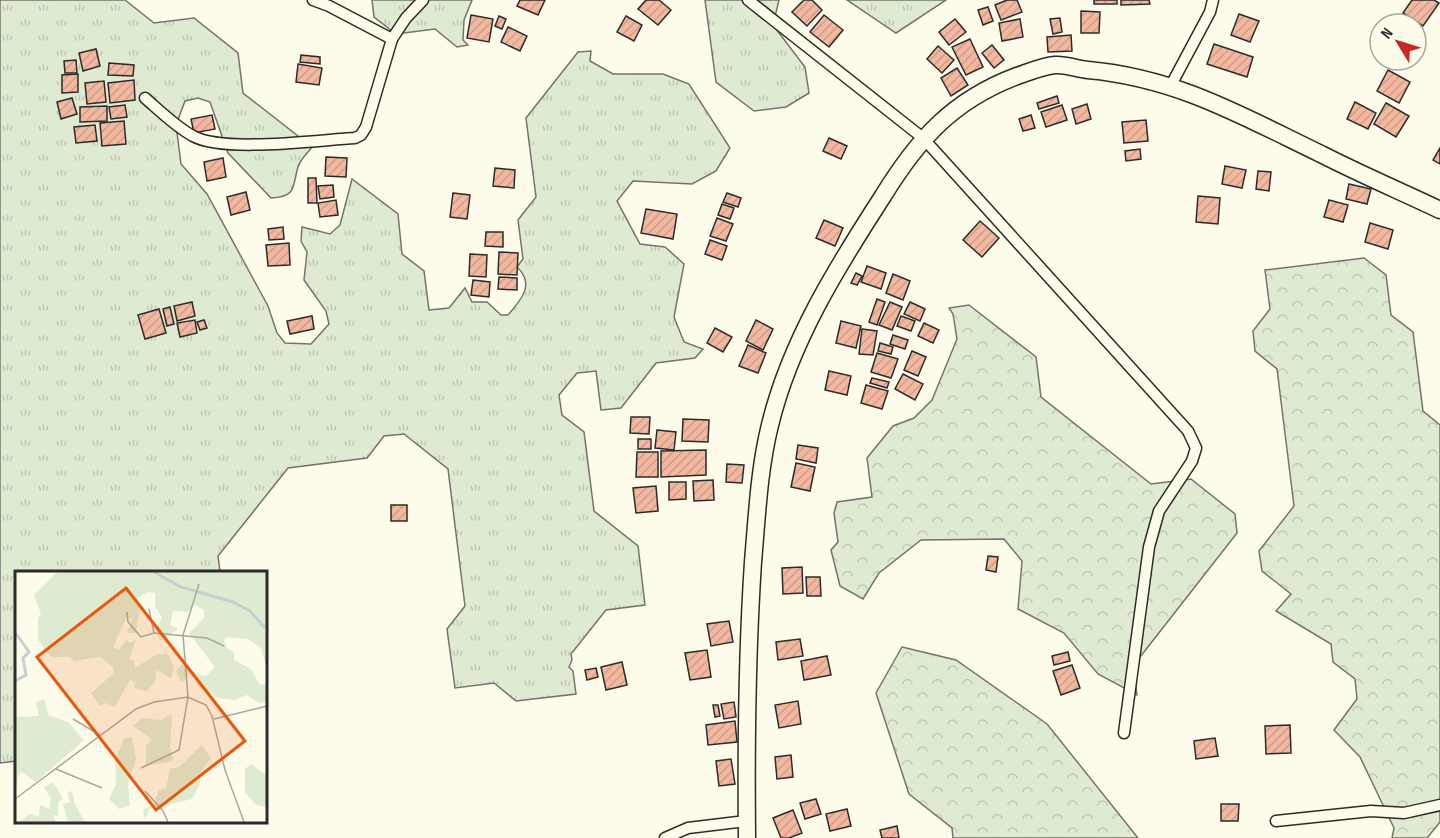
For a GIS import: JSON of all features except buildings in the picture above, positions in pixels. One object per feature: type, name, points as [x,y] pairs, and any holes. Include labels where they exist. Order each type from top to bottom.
[{"type":"main road","points":[[746,830],[752,592],[758,492],[769,425],[792,357],[818,305],[877,204],[923,138],[947,116],[989,87],[1056,65],[1132,75],[1209,100],[1440,210]]},
{"type":"street","points":[[312,0],[329,6],[392,39]]},
{"type":"street","points":[[145,98],[193,137],[211,142],[247,145],[355,138],[361,135],[366,127],[392,39],[406,18],[423,0]]},
{"type":"street","points":[[748,0],[923,138],[1188,431],[1196,448],[1192,461],[1158,511],[1149,547],[1124,733]]},
{"type":"street","points":[[1170,87],[1210,12],[1213,0]]},
{"type":"street","points":[[1276,821],[1371,811],[1404,813],[1440,806]]},
{"type":"street","points":[[665,838],[688,828],[746,830]]},
{"type":"green space","points":[[0,0],[125,0],[154,23],[194,18],[238,53],[243,93],[312,147],[299,164],[292,190],[285,196],[271,198],[228,153],[210,102],[198,98],[185,101],[176,125],[181,164],[207,194],[268,306],[277,333],[285,343],[311,344],[329,324],[326,311],[304,280],[307,252],[301,241],[302,227],[330,234],[340,225],[352,179],[398,214],[402,254],[424,271],[429,310],[449,308],[465,288],[472,302],[487,302],[501,315],[508,315],[522,297],[526,285],[517,267],[523,259],[518,220],[536,197],[526,118],[578,52],[591,51],[590,61],[613,74],[663,74],[689,84],[730,148],[716,171],[692,184],[633,181],[617,201],[640,244],[665,247],[684,264],[674,317],[684,342],[703,349],[695,358],[656,363],[621,408],[601,410],[596,371],[577,373],[559,395],[562,415],[584,432],[594,511],[638,546],[645,605],[606,610],[571,654],[572,660],[569,667],[573,671],[576,694],[516,701],[494,683],[455,688],[447,629],[465,606],[448,469],[404,434],[384,436],[367,458],[288,468],[218,556],[220,571],[15,571],[15,761],[0,763]]},
{"type":"green space","points":[[372,0],[472,0],[464,20],[463,40],[468,45],[457,47],[435,29],[396,34],[374,17]]},
{"type":"green space","points":[[705,0],[779,0],[773,25],[805,67],[809,93],[786,107],[754,111],[716,82]]},
{"type":"green space","points":[[847,0],[946,0],[896,33]]},
{"type":"green space","points":[[1364,258],[1386,275],[1391,315],[1413,332],[1423,411],[1440,425],[1440,822],[1427,838],[1392,838],[1394,828],[1360,757],[1334,730],[1357,699],[1355,679],[1333,662],[1331,644],[1276,611],[1291,594],[1262,571],[1259,551],[1294,506],[1277,369],[1255,351],[1253,331],[1270,309],[1265,270]]},
{"type":"green space","points":[[969,305],[1036,357],[1041,397],[1151,484],[1191,479],[1235,514],[1237,533],[1133,666],[1137,695],[1098,674],[1064,633],[1018,609],[1022,561],[1004,539],[921,540],[879,573],[863,599],[840,586],[831,550],[838,542],[834,513],[837,502],[872,497],[867,458],[893,426],[914,418],[932,400],[957,339],[953,314],[949,308]]},
{"type":"green space","points":[[902,647],[956,660],[1047,724],[1138,838],[953,838],[952,828],[909,794],[876,693]]}]
